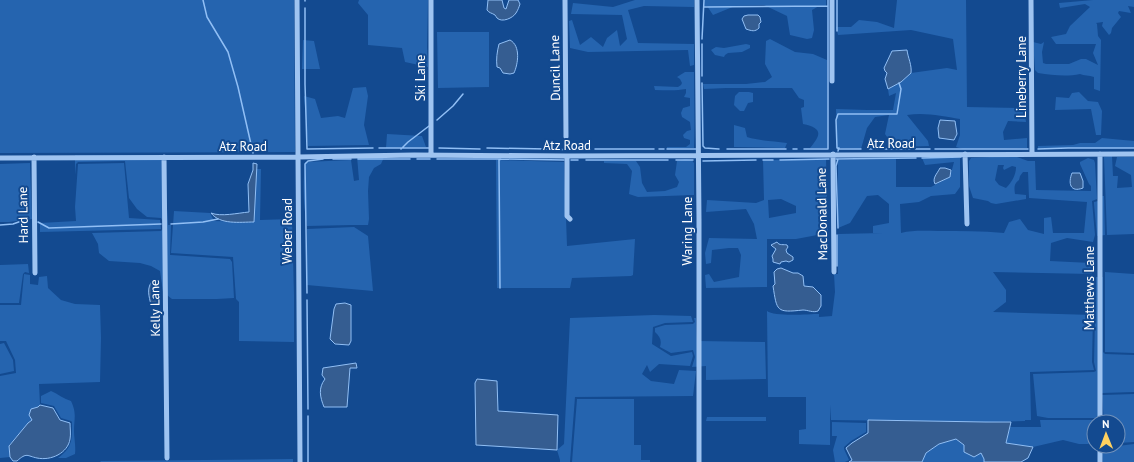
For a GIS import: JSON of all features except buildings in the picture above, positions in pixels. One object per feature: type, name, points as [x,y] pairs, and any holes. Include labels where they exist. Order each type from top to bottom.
[{"type":"street","name":"Weber Road","points":[[297,0],[300,462]]},
{"type":"street","name":"Ski Lane","points":[[430,0],[431,155]]},
{"type":"street","name":"Duncil Lane","points":[[565,0],[566,137]]},
{"type":"street","name":"Waring Lane","points":[[697,0],[699,462]]},
{"type":"street","points":[[832,0],[832,81]]},
{"type":"street","name":"Lineberry Lane","points":[[1031,0],[1032,154]]},
{"type":"street","name":"MacDonald Lane","points":[[833,154],[834,272]]},
{"type":"street","points":[[965,154],[967,224]]},
{"type":"street","name":"Matthews Lane","points":[[1100,154],[1100,414]]},
{"type":"street","name":"Atz Road","points":[[0,158],[431,155],[1134,154]]},
{"type":"street","points":[[567,156],[567,216],[570,219]]},
{"type":"street","name":"Hard Lane","points":[[34,157],[35,273]]},
{"type":"street","name":"Kelly Lane","points":[[164,157],[167,458]]},
{"type":"shaded area","points":[[0,0],[294,0],[295,152],[0,153]]},
{"type":"shaded area","points":[[359,0],[428,0],[428,67],[405,62],[402,48],[368,45],[368,15],[358,3]]},
{"type":"shaded area","points":[[488,0],[502,0],[504,8],[506,9],[509,0],[518,0],[520,4],[515,15],[502,20],[487,10]]},
{"type":"shaded area","points":[[635,0],[694,0],[694,7],[644,6],[628,10],[638,43],[694,44],[694,65],[690,66],[688,50],[588,52],[570,48],[569,21],[572,20],[580,45],[591,37],[603,47],[607,38],[617,30],[620,46],[627,39],[622,15],[571,14],[573,3],[613,7]]},
{"type":"shaded area","points":[[704,0],[826,0],[826,7],[819,6],[812,10],[814,30],[812,38],[807,39],[790,35],[787,16],[764,5],[735,6],[713,15],[707,6],[704,7]]},
{"type":"shaded area","points":[[897,0],[966,0],[967,107],[1024,108],[1026,122],[1008,121],[1003,132],[1004,140],[1027,138],[1027,148],[963,149],[956,147],[960,135],[960,119],[920,114],[907,115],[928,141],[929,146],[894,147],[885,134],[889,115],[875,117],[867,128],[861,149],[837,148],[836,109],[893,110],[896,93],[889,96],[888,89],[901,82],[911,73],[947,68],[957,70],[953,39],[911,30],[838,35],[836,27],[851,27],[859,20],[877,22],[894,28]]},
{"type":"shaded area","points":[[1093,0],[1134,0],[1134,7],[1128,6],[1131,13],[1119,11],[1118,13],[1121,17],[1112,28],[1109,35],[1102,26],[1103,22],[1096,23],[1098,36],[1101,40],[1100,91],[1094,89],[1094,77],[1092,76],[1080,74],[1064,76],[1038,73],[1035,70],[1033,42],[1041,44],[1044,42],[1042,52],[1043,63],[1069,64],[1081,59],[1086,59],[1098,65],[1093,53],[1096,44],[1056,44],[1051,37],[1066,34],[1070,26],[1090,7],[1085,4],[1060,8],[1059,3]]},
{"type":"shaded area","points":[[758,15],[760,17],[761,22],[759,24],[759,28],[755,31],[746,29],[742,19],[744,16]]},
{"type":"shaded area","points":[[437,32],[489,32],[489,87],[438,88]]},
{"type":"shaded area","points":[[770,39],[795,52],[813,54],[827,60],[828,148],[810,148],[817,139],[818,132],[814,127],[803,124],[801,108],[804,107],[804,100],[799,98],[792,88],[704,89],[703,84],[746,84],[765,82],[772,77],[765,64],[766,41]]},
{"type":"shaded area","points":[[303,40],[314,41],[320,69],[302,69]]},
{"type":"shaded area","points":[[510,40],[516,46],[518,55],[514,73],[510,74],[503,73],[500,68],[497,67],[497,53],[499,44]]},
{"type":"shaded area","points":[[746,44],[750,45],[750,48],[742,52],[728,53],[724,57],[715,55],[711,50],[716,47],[724,48]]},
{"type":"shaded area","points":[[907,50],[911,73],[901,82],[888,89],[885,79],[887,73],[884,68],[892,51]]},
{"type":"shaded area","points":[[685,72],[694,72],[694,148],[667,149],[667,147],[686,147],[690,144],[690,140],[684,138],[683,135],[687,131],[691,130],[690,122],[682,117],[681,113],[683,108],[690,106],[690,98],[684,97],[686,89],[655,90],[654,86],[678,87],[682,83],[677,77]]},
{"type":"shaded area","points":[[366,87],[368,96],[364,125],[369,145],[308,146],[304,96],[315,99],[321,118],[338,116],[345,118],[353,88]]},
{"type":"shaded area","points":[[739,92],[753,93],[753,102],[748,103],[744,111],[740,111],[734,105],[735,96]]},
{"type":"shaded area","points":[[1079,92],[1088,101],[1098,102],[1102,111],[1101,135],[1096,135],[1091,109],[1055,110],[1056,97],[1069,98],[1072,93]]},
{"type":"shaded area","points":[[940,120],[955,121],[957,134],[954,140],[939,138],[938,128]]},
{"type":"shaded area","points":[[734,125],[745,128],[747,137],[787,143],[785,148],[734,147]]},
{"type":"shaded area","points":[[387,134],[422,136],[426,147],[386,148]]},
{"type":"shaded area","points":[[1102,138],[1134,141],[1134,148],[1038,149],[1038,146],[1095,143]]},
{"type":"shaded area","points":[[75,155],[164,155],[168,225],[171,225],[170,255],[230,259],[232,262],[234,298],[172,299],[163,292],[160,271],[151,266],[140,263],[109,261],[99,253],[98,244],[92,233],[161,231],[163,229],[162,220],[161,218],[147,217],[137,209],[129,198],[125,161],[78,162],[76,164],[75,175]]},
{"type":"shaded area","points":[[385,155],[381,164],[374,168],[369,177],[368,225],[307,226],[304,194],[305,162],[351,160],[354,181],[359,180],[357,156]]},
{"type":"shaded area","points":[[1112,156],[1113,176],[1118,176],[1117,188],[1132,187],[1131,175],[1115,166],[1117,157],[1134,157],[1134,234],[1107,235],[1104,157]]},
{"type":"shaded area","points":[[1017,157],[1028,161],[1035,161],[1036,190],[1091,191],[1091,186],[1080,162],[1088,158],[1094,160],[1097,199],[1092,201],[1095,235],[1093,242],[1067,238],[1051,243],[1050,261],[1091,263],[1092,274],[993,272],[1006,290],[1006,302],[993,312],[1093,315],[1092,362],[1094,370],[1030,372],[1031,420],[985,422],[831,420],[830,405],[830,445],[799,444],[799,430],[806,429],[806,397],[768,397],[767,311],[784,315],[819,314],[819,317],[832,316],[835,292],[834,274],[838,274],[838,234],[883,233],[873,233],[873,226],[889,223],[889,204],[878,195],[867,196],[850,223],[838,228],[838,160],[896,159],[896,187],[931,187],[950,177],[954,162],[925,165],[922,158],[960,158],[960,187],[955,194],[931,196],[919,202],[900,204],[901,233],[910,231],[971,231],[1004,233],[1009,222],[1020,219],[1028,230],[1044,234],[1044,218],[1051,217],[1053,233],[1084,233],[1087,202],[1029,198],[1028,172],[1023,172],[1015,184],[1015,194],[1026,195],[1026,199],[996,204],[973,198],[969,186],[969,161],[971,158]],"holes":[[[998,165],[1004,165],[1004,170],[1012,166],[1016,167],[1013,178],[1006,188],[999,185],[995,180]]]},
{"type":"shaded area","points":[[685,159],[692,160],[694,163],[694,195],[638,197],[629,194],[632,171],[627,164],[604,163],[604,161],[636,161],[640,167],[642,183],[647,192],[665,191],[677,187],[679,182],[675,175],[677,161]]},
{"type":"shaded area","points":[[826,159],[828,233],[796,239],[767,239],[767,287],[706,288],[705,275],[709,274],[714,282],[739,277],[741,255],[738,248],[712,250],[711,263],[706,264],[705,253],[709,238],[757,239],[754,224],[746,209],[706,212],[707,200],[756,203],[764,200],[763,160]],"holes":[[[781,199],[796,206],[796,213],[769,218],[768,200]]]},
{"type":"shaded area","points":[[496,160],[564,162],[567,246],[635,239],[633,275],[572,278],[570,288],[497,288]]},
{"type":"shaded area","points":[[30,163],[32,219],[0,222],[0,164]]},
{"type":"shaded area","points":[[124,163],[129,218],[160,220],[161,229],[40,232],[40,223],[76,221],[75,207],[78,164]]},
{"type":"shaded area","points":[[253,163],[257,164],[254,222],[231,222],[215,217],[211,213],[225,215],[249,212],[248,184],[253,170]]},
{"type":"shaded area","points":[[940,168],[951,170],[950,177],[935,184],[934,178]]},
{"type":"shaded area","points":[[256,169],[261,169],[260,220],[292,219],[294,342],[239,341],[239,302],[236,299],[233,257],[171,253],[174,211],[210,213],[214,221],[253,222]]},
{"type":"shaded area","points":[[1072,173],[1080,173],[1083,181],[1083,188],[1075,189],[1071,186],[1070,180]]},
{"type":"shaded area","points":[[1099,196],[1104,196],[1105,235],[1097,236],[1094,202],[1098,201]]},
{"type":"shaded area","points":[[354,227],[368,236],[373,291],[307,285],[307,229]]},
{"type":"shaded area","points":[[777,242],[787,245],[787,253],[793,257],[793,260],[789,262],[781,262],[780,264],[773,262],[772,256],[776,249],[771,245]]},
{"type":"shaded area","points":[[28,264],[29,273],[25,272],[23,274],[19,303],[0,303],[0,265]]},
{"type":"shaded area","points":[[781,268],[803,276],[804,286],[813,287],[821,295],[821,306],[818,311],[787,311],[779,308],[773,286],[775,284],[774,272]]},
{"type":"shaded area","points":[[1105,272],[1134,274],[1134,353],[1105,352]]},
{"type":"shaded area","points":[[24,274],[30,275],[30,284],[38,285],[39,277],[47,276],[48,288],[61,300],[75,304],[100,305],[100,382],[39,384],[40,405],[32,420],[9,445],[10,457],[0,458],[0,376],[16,373],[15,360],[6,341],[0,341],[0,305],[21,305]]},
{"type":"shaded area","points":[[1096,277],[1103,277],[1103,352],[1105,354],[1134,355],[1134,392],[1102,393],[1101,414],[1086,414],[1086,418],[1048,418],[1037,416],[1033,374],[1094,372],[1096,371],[1094,362]]},
{"type":"shaded area","points":[[153,280],[158,282],[158,302],[151,305],[149,286]]},
{"type":"shaded area","points":[[345,303],[351,305],[351,341],[349,345],[335,344],[330,339],[334,309],[336,304]]},
{"type":"shaded area","points":[[654,315],[691,316],[693,322],[665,323],[653,327],[652,344],[671,356],[692,352],[693,356],[690,366],[659,364],[650,372],[647,365],[642,374],[651,381],[674,384],[679,370],[696,371],[693,396],[575,397],[570,462],[560,462],[557,450],[564,444],[570,318]]},
{"type":"shaded area","points":[[694,318],[696,318],[697,341],[765,342],[766,379],[706,380],[706,366],[692,367],[695,357],[693,350],[671,353],[660,347],[661,340],[655,332],[655,328],[665,325],[693,324],[695,322]]},
{"type":"shaded area","points":[[4,343],[13,360],[14,371],[0,374],[0,344]]},
{"type":"shaded area","points":[[356,363],[357,368],[350,368],[347,407],[324,407],[320,393],[321,386],[325,379],[322,375],[323,368]]},
{"type":"shaded area","points":[[477,379],[497,381],[498,411],[558,415],[557,450],[476,445],[475,383]]},
{"type":"shaded area","points":[[51,391],[71,401],[74,409],[75,454],[66,458],[58,458],[67,450],[71,442],[72,422],[61,418],[54,406],[41,403],[41,396]]},
{"type":"shaded area","points":[[1134,394],[1134,442],[1126,442],[1126,414],[1103,414],[1102,395]]},
{"type":"shaded area","points":[[577,399],[634,399],[634,445],[641,445],[641,460],[650,460],[650,462],[572,462]]},
{"type":"shaded area","points":[[40,405],[53,408],[60,420],[70,423],[69,444],[62,452],[53,457],[42,459],[27,455],[23,456],[17,461],[13,461],[10,457],[9,446],[32,420],[29,415],[31,409]]},
{"type":"shaded area","points":[[707,417],[766,417],[766,421],[706,421]]},
{"type":"shaded area","points":[[868,420],[1011,422],[1006,443],[1033,447],[1028,458],[1021,462],[984,462],[981,453],[974,457],[964,452],[964,445],[956,439],[939,444],[926,453],[922,462],[849,462],[852,460],[846,448],[868,433]]},
{"type":"shaded area","points":[[1040,420],[1086,420],[1086,444],[1063,440],[1033,447],[1006,443],[1010,427],[1041,427]]},
{"type":"shaded area","points":[[832,422],[866,423],[866,432],[844,447],[849,460],[845,462],[835,462],[833,450],[837,436],[832,436]]},
{"type":"shaded area","points":[[956,439],[964,445],[981,453],[984,462],[922,462],[926,453],[939,444]]},
{"type":"shaded area","points":[[1134,444],[1134,462],[1103,462],[1102,454],[1126,454],[1126,445]]},
{"type":"shaded area","points":[[293,459],[293,462],[100,461]]},
{"type":"waterway","points":[[203,0],[207,17],[228,52],[238,87],[253,153]]},
{"type":"waterway","points":[[702,39],[704,0]]},
{"type":"waterway","points":[[804,149],[828,149],[828,0]]},
{"type":"waterway","points":[[837,0],[837,31]]},
{"type":"waterway","points":[[704,7],[828,6]]},
{"type":"waterway","points":[[305,8],[307,149],[373,148]]},
{"type":"waterway","points":[[702,44],[702,76]]},
{"type":"waterway","points":[[702,83],[703,146],[705,148],[719,149]]},
{"type":"waterway","points":[[838,151],[836,120],[838,114],[897,114],[901,89],[899,83]]},
{"type":"waterway","points":[[437,120],[453,106],[463,94]]},
{"type":"waterway","points":[[401,149],[429,126]]},
{"type":"waterway","points":[[379,148],[429,148]]},
{"type":"waterway","points":[[439,148],[480,149]]},
{"type":"waterway","points":[[487,148],[547,149]]},
{"type":"waterway","points":[[1038,149],[1134,148]]},
{"type":"waterway","points":[[555,149],[589,149]]},
{"type":"waterway","points":[[595,149],[654,149]]},
{"type":"waterway","points":[[659,149],[664,149]]},
{"type":"waterway","points":[[669,149],[667,149],[696,149]]},
{"type":"waterway","points":[[727,149],[786,149]]},
{"type":"waterway","points":[[838,149],[861,149]]},
{"type":"waterway","points":[[869,149],[930,149]]},
{"type":"waterway","points":[[935,149],[1028,149]]},
{"type":"waterway","points":[[922,158],[961,157]]},
{"type":"waterway","points":[[836,159],[916,158]]},
{"type":"waterway","points":[[307,293],[305,164],[308,161],[323,159]]},
{"type":"waterway","points":[[333,159],[351,159]]},
{"type":"waterway","points":[[358,159],[410,159]]},
{"type":"waterway","points":[[417,159],[430,159]]},
{"type":"waterway","points":[[437,159],[564,160]]},
{"type":"waterway","points":[[500,288],[499,160],[501,159]]},
{"type":"waterway","points":[[780,160],[829,159]]},
{"type":"waterway","points":[[838,159],[836,166],[838,228]]},
{"type":"waterway","points":[[571,160],[578,160]]},
{"type":"waterway","points":[[586,160],[668,160]]},
{"type":"waterway","points":[[676,160],[693,160]]},
{"type":"waterway","points":[[703,161],[756,160]]},
{"type":"waterway","points":[[763,160],[773,160]]},
{"type":"waterway","points":[[0,225],[13,224],[27,219]]},
{"type":"waterway","points":[[171,224],[203,222],[218,219]]},
{"type":"waterway","points":[[38,222],[49,228],[161,224]]},
{"type":"waterway","points":[[837,235],[837,266]]},
{"type":"waterway","points":[[307,300],[308,409]]},
{"type":"waterway","points":[[308,416],[308,462]]}]
